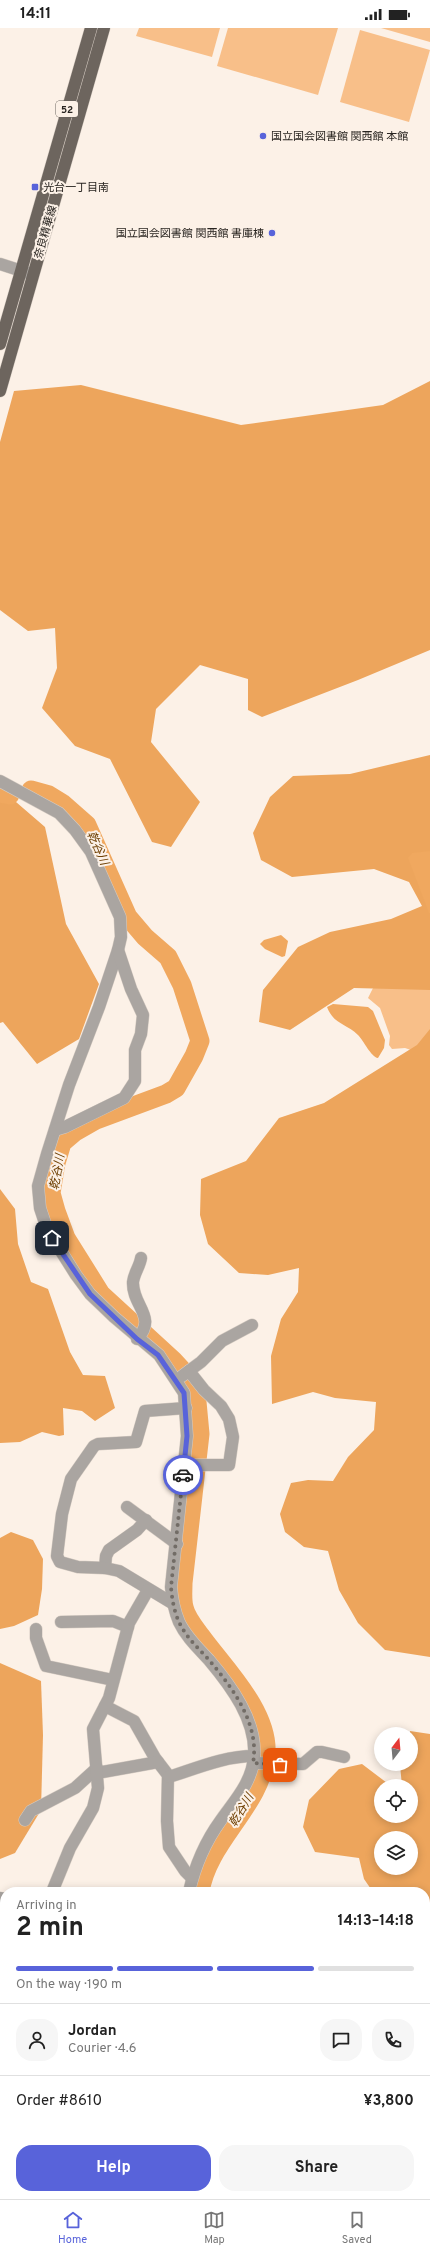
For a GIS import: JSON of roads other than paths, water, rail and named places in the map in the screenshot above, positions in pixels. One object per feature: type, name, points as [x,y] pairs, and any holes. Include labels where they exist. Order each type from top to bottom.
[{"type":"main road","name":"奈良精華線","points":[[0,344],[20,270],[91,28]]},
{"type":"main road","name":"奈良精華線","points":[[0,391],[104,28]]},
{"type":"street","points":[[0,264],[33,274]]},
{"type":"street","points":[[0,781],[59,813],[75,830],[91,852],[120,916],[121,937],[118,950],[55,1130],[38,1186],[40,1208],[47,1230],[90,1294],[141,1335],[158,1355],[228,1416],[233,1437],[229,1465],[190,1466]]},
{"type":"street","points":[[55,1130],[65,1127],[124,1098],[135,1081],[135,1050],[141,1034],[144,1015],[131,989],[118,950]]},
{"type":"street","points":[[140,1258],[133,1286],[146,1320],[141,1335]]},
{"type":"street","points":[[182,1376],[201,1362],[222,1341],[252,1325]]},
{"type":"street","points":[[182,1376],[190,1466],[171,1587],[172,1603],[179,1622],[191,1640],[235,1693],[252,1730],[259,1762],[240,1796],[220,1820],[201,1852],[190,1887]]},
{"type":"street","points":[[172,1603],[148,1590],[119,1571],[105,1568],[78,1567],[57,1559],[62,1514],[71,1479],[96,1444],[136,1442],[145,1410],[186,1408]]},
{"type":"street","points":[[127,1507],[177,1544]]},
{"type":"street","points":[[105,1568],[106,1556],[109,1550],[137,1530],[146,1520]]},
{"type":"street","points":[[54,1887],[70,1848],[93,1808],[98,1788],[93,1728],[105,1706],[128,1626],[148,1590]]},
{"type":"street","points":[[61,1622],[113,1621],[128,1626]]},
{"type":"street","points":[[36,1629],[36,1638],[46,1666],[113,1680]]},
{"type":"street","points":[[105,1706],[134,1721],[158,1762],[169,1777],[167,1821],[170,1847],[184,1871],[192,1878]]},
{"type":"street","points":[[169,1777],[214,1762],[240,1756],[259,1762],[303,1764],[318,1752],[344,1757]]},
{"type":"street","points":[[24,1820],[31,1811],[76,1788],[97,1771],[158,1762]]},
{"type":"waterway","name":"乾谷川","points":[[31,790],[49,795],[62,803],[87,825],[128,917],[145,937],[168,957],[182,985],[200,1041],[194,1056],[176,1088],[166,1094],[96,1120],[75,1132],[62,1143],[56,1163],[51,1193],[66,1238],[101,1294],[173,1360],[185,1373],[193,1389],[197,1402],[200,1434],[183,1583],[183,1604],[185,1611],[194,1626],[253,1706],[265,1738],[266,1754],[262,1773],[255,1790],[213,1856],[205,1873],[201,1887]]},
{"type":"waterway","name":"乾谷川","points":[[0,793],[10,795]]},
{"type":"place","name":"国立国会図書館 関西館 本館","points":[[263,136]]},
{"type":"place","name":"光台一丁目南","points":[[35,187]]},
{"type":"place","name":"国立国会図書館 関西館 書庫棟","points":[[272,233]]}]
